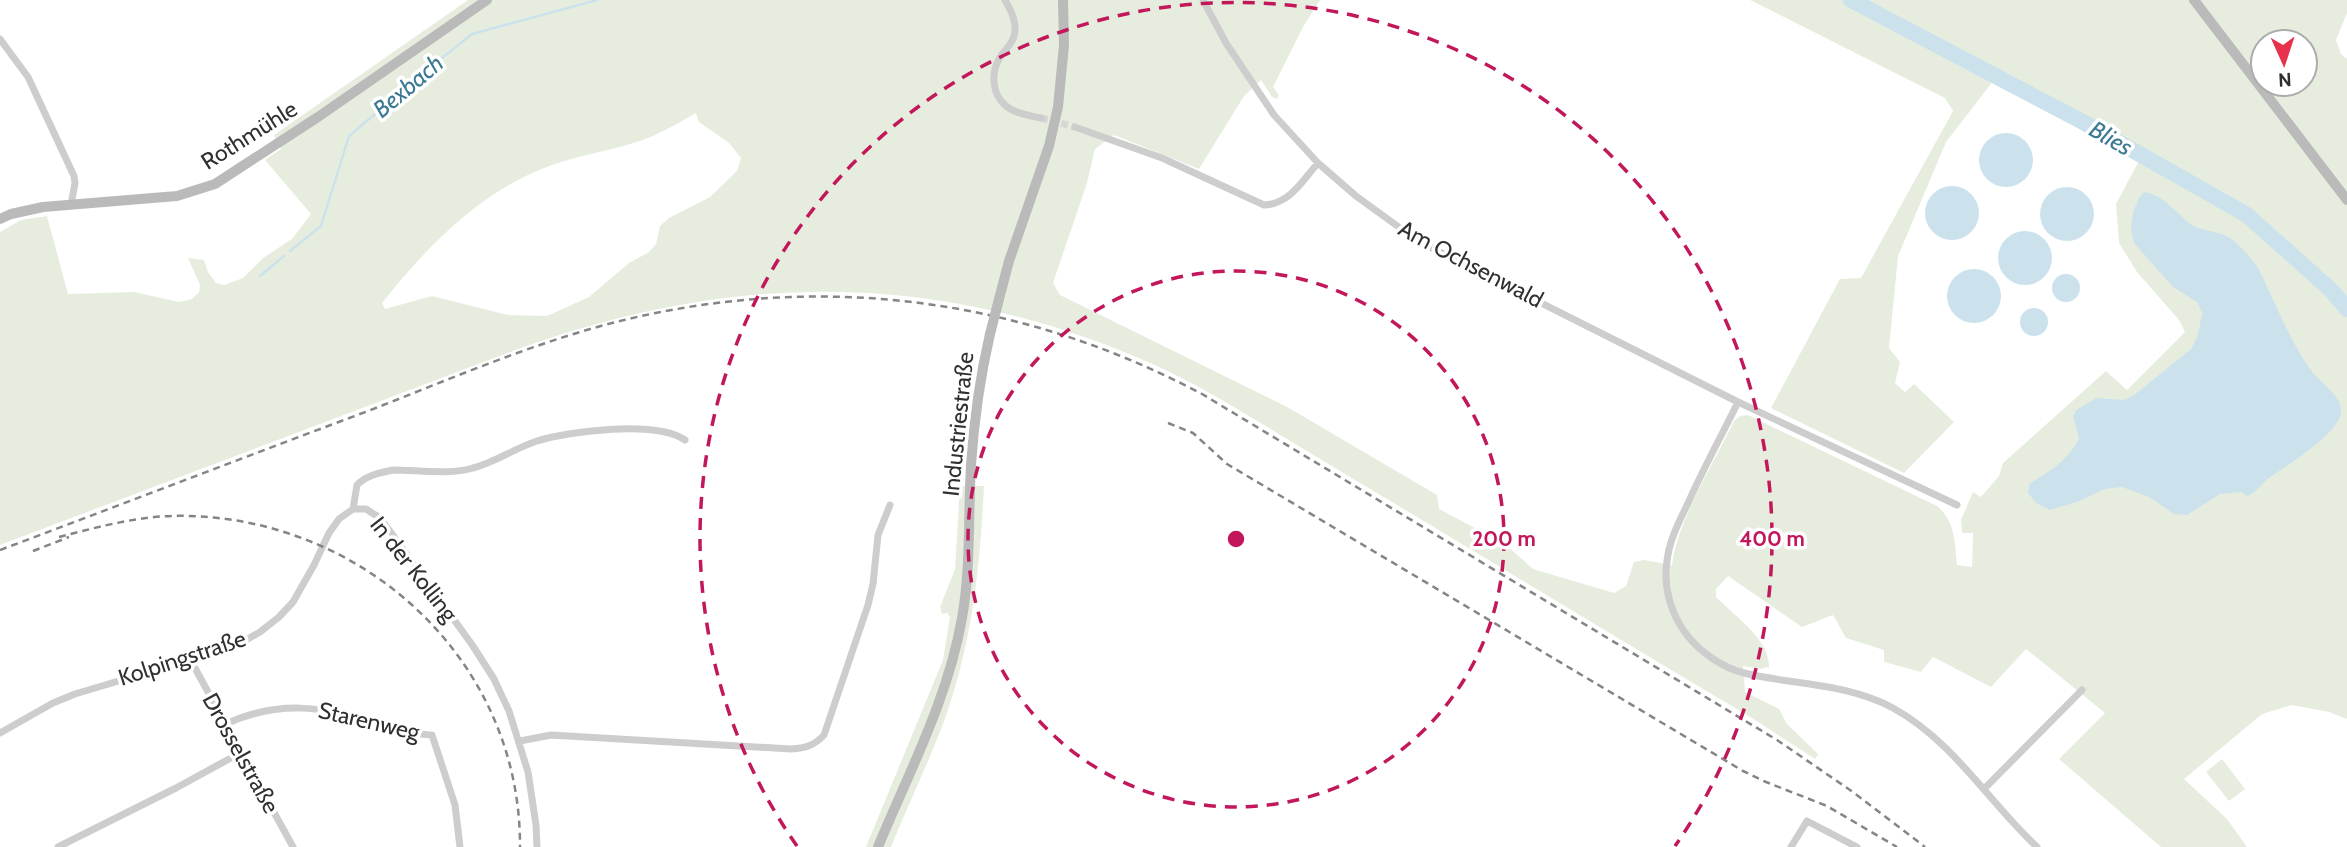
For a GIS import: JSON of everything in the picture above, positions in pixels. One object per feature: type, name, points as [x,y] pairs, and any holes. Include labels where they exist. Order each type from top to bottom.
[{"type":"street","name":"Rothmühle","points":[[0,219],[27,210],[177,196],[215,184],[318,117],[487,0]]},
{"type":"street","points":[[1005,0],[1016,26],[1014,38],[995,68],[993,78],[996,92],[1004,105],[1041,118]]},
{"type":"street","name":"Industriestraße","points":[[878,847],[928,732],[955,653],[968,572],[971,465],[977,398],[1009,261],[1049,146],[1058,107],[1064,45],[1063,0]]},
{"type":"street","name":"Am Ochsenwald","points":[[1203,0],[1226,43],[1274,115],[1318,163],[1356,196],[1418,241],[1738,401],[1957,505]]},
{"type":"street","points":[[2194,0],[2347,200]]},
{"type":"street","points":[[0,39],[28,77],[74,176],[71,205]]},
{"type":"street","points":[[1075,127],[1163,158],[1264,205],[1273,205],[1289,198],[1318,163]]},
{"type":"street","points":[[1738,401],[1674,536],[1666,575],[1674,615],[1693,642],[1730,669],[1764,678],[1844,691],[1892,708],[1933,736],[1956,757],[2037,847]]},
{"type":"street","name":"In der Kolling","points":[[537,847],[533,801],[520,741],[494,679],[380,518],[366,509],[353,509],[357,485],[369,476],[393,470],[472,469],[539,440],[569,433],[653,429],[685,440]]},
{"type":"street","points":[[520,741],[551,735],[791,749],[807,748],[818,742],[824,735],[867,605],[873,584],[878,535],[890,505]]},
{"type":"street","name":"Kolpingstraße","points":[[0,733],[75,694],[190,659],[246,640],[260,632],[279,617],[298,593],[329,533],[339,519],[353,509]]},
{"type":"street","name":"Drosselstraße","points":[[190,659],[293,847]]},
{"type":"street","points":[[1985,788],[2082,690]]},
{"type":"street","name":"Starenweg","points":[[224,725],[274,708],[312,708],[338,712],[416,734],[432,735],[455,805],[460,847]]},
{"type":"street","points":[[58,847],[240,753]]},
{"type":"street","points":[[1791,847],[1807,821],[1857,847]]},
{"type":"green space","points":[[468,0],[1320,0],[1303,27],[1273,87],[1279,95],[1277,99],[1272,97],[1261,80],[1244,96],[1199,169],[1114,135],[1095,149],[1087,183],[1053,283],[1060,295],[1289,408],[1437,495],[1439,509],[1505,544],[1533,569],[1614,593],[1626,586],[1634,562],[1644,560],[1672,565],[1681,529],[1707,473],[1734,421],[1740,416],[1748,415],[1937,506],[1951,525],[1957,565],[1972,567],[1973,533],[1962,533],[1961,520],[1973,492],[1981,497],[1999,476],[2003,463],[2106,371],[2127,390],[2185,332],[2179,320],[2137,272],[2119,243],[2116,204],[2140,159],[1994,80],[1946,142],[1898,256],[1889,348],[1900,362],[1895,383],[1905,392],[1914,384],[1954,422],[1904,473],[1771,408],[1840,279],[1861,278],[1953,111],[1945,98],[1750,0],[2347,0],[2347,13],[2336,40],[2341,54],[2347,59],[2347,719],[2329,712],[2292,705],[2262,714],[2184,779],[2227,819],[2247,847],[2161,847],[2059,759],[2105,713],[2026,649],[1991,687],[1933,657],[1921,672],[1884,662],[1884,650],[1846,638],[1833,615],[1802,627],[1728,576],[1716,589],[1716,597],[1758,638],[1768,657],[1769,667],[1760,669],[1743,666],[1745,692],[1779,709],[1787,724],[1818,754],[1815,759],[1752,718],[1251,417],[1157,366],[1077,334],[998,312],[919,298],[840,292],[761,294],[681,305],[600,323],[518,349],[0,545],[0,232],[21,220],[47,216],[68,294],[134,292],[179,302],[192,299],[199,292],[200,285],[188,258],[204,260],[216,283],[224,285],[243,278],[263,258],[292,239],[311,214],[265,160],[281,149],[274,135]],"holes":[[[696,113],[699,122],[729,143],[741,158],[737,171],[710,197],[669,218],[660,226],[656,244],[649,252],[629,263],[589,297],[547,316],[508,315],[432,296],[385,309],[382,303],[418,260],[459,221],[505,187],[555,164],[653,136]]]},
{"type":"green space","points":[[960,486],[984,486],[974,601],[956,684],[941,730],[891,847],[866,847],[943,660],[950,617],[947,613],[942,614],[940,607],[955,569]]},
{"type":"green space","points":[[2222,759],[2245,789],[2229,801],[2206,772]]},
{"type":"water","points":[[2006,133],[2025,141],[2033,160],[2025,179],[2006,187],[1987,179],[1979,160],[1987,141]]},
{"type":"water","points":[[1952,186],[1971,194],[1979,213],[1971,232],[1952,240],[1933,232],[1925,213],[1933,194]]},
{"type":"water","points":[[2067,187],[2086,195],[2094,214],[2086,233],[2067,241],[2048,233],[2040,214],[2048,195]]},
{"type":"water","points":[[2144,192],[2163,200],[2193,226],[2225,235],[2244,251],[2257,266],[2297,349],[2314,374],[2336,396],[2341,412],[2338,421],[2322,440],[2247,496],[2241,492],[2220,494],[2187,515],[2174,514],[2149,497],[2122,487],[2105,489],[2077,502],[2050,510],[2036,503],[2028,493],[2029,484],[2058,465],[2075,446],[2079,438],[2073,416],[2076,410],[2096,398],[2123,400],[2133,396],[2191,349],[2198,335],[2202,313],[2197,302],[2173,287],[2134,243],[2131,229],[2133,212]]},
{"type":"water","points":[[2025,231],[2044,239],[2052,258],[2044,277],[2025,285],[2006,277],[1998,258],[2006,239]]},
{"type":"water","points":[[1974,269],[1993,277],[2001,296],[1993,315],[1974,323],[1955,315],[1947,296],[1955,277]]},
{"type":"water","points":[[2066,274],[2076,278],[2080,288],[2076,298],[2066,302],[2056,298],[2052,288],[2056,278]]},
{"type":"water","points":[[2034,308],[2044,312],[2048,322],[2044,332],[2034,336],[2024,332],[2020,322],[2024,312]]},
{"type":"waterway","name":"Bexbach","points":[[290,251],[321,226],[349,136],[427,70],[472,34],[597,0]]},
{"type":"waterway","name":"Blies","points":[[1851,0],[2083,122],[2247,215],[2331,290],[2347,309]]},
{"type":"waterway","name":"Bexbach","points":[[260,276],[284,256]]},
{"type":"tunnel","points":[[1041,118],[1075,127]]},
{"type":"railway","points":[[0,550],[488,364],[612,323],[688,307],[764,298],[839,297],[914,302],[988,315],[1060,334],[1132,361],[1202,394],[1777,740],[1853,792],[1925,847]]},
{"type":"railway","points":[[1168,423],[1193,433],[1227,464],[1743,771],[1827,806],[1897,847]]},
{"type":"railway","points":[[59,537],[140,519],[189,516],[255,524],[317,544],[373,575],[422,615],[463,663],[494,719],[513,780],[520,847]]},
{"type":"railway","points":[[33,551],[69,537]]}]
